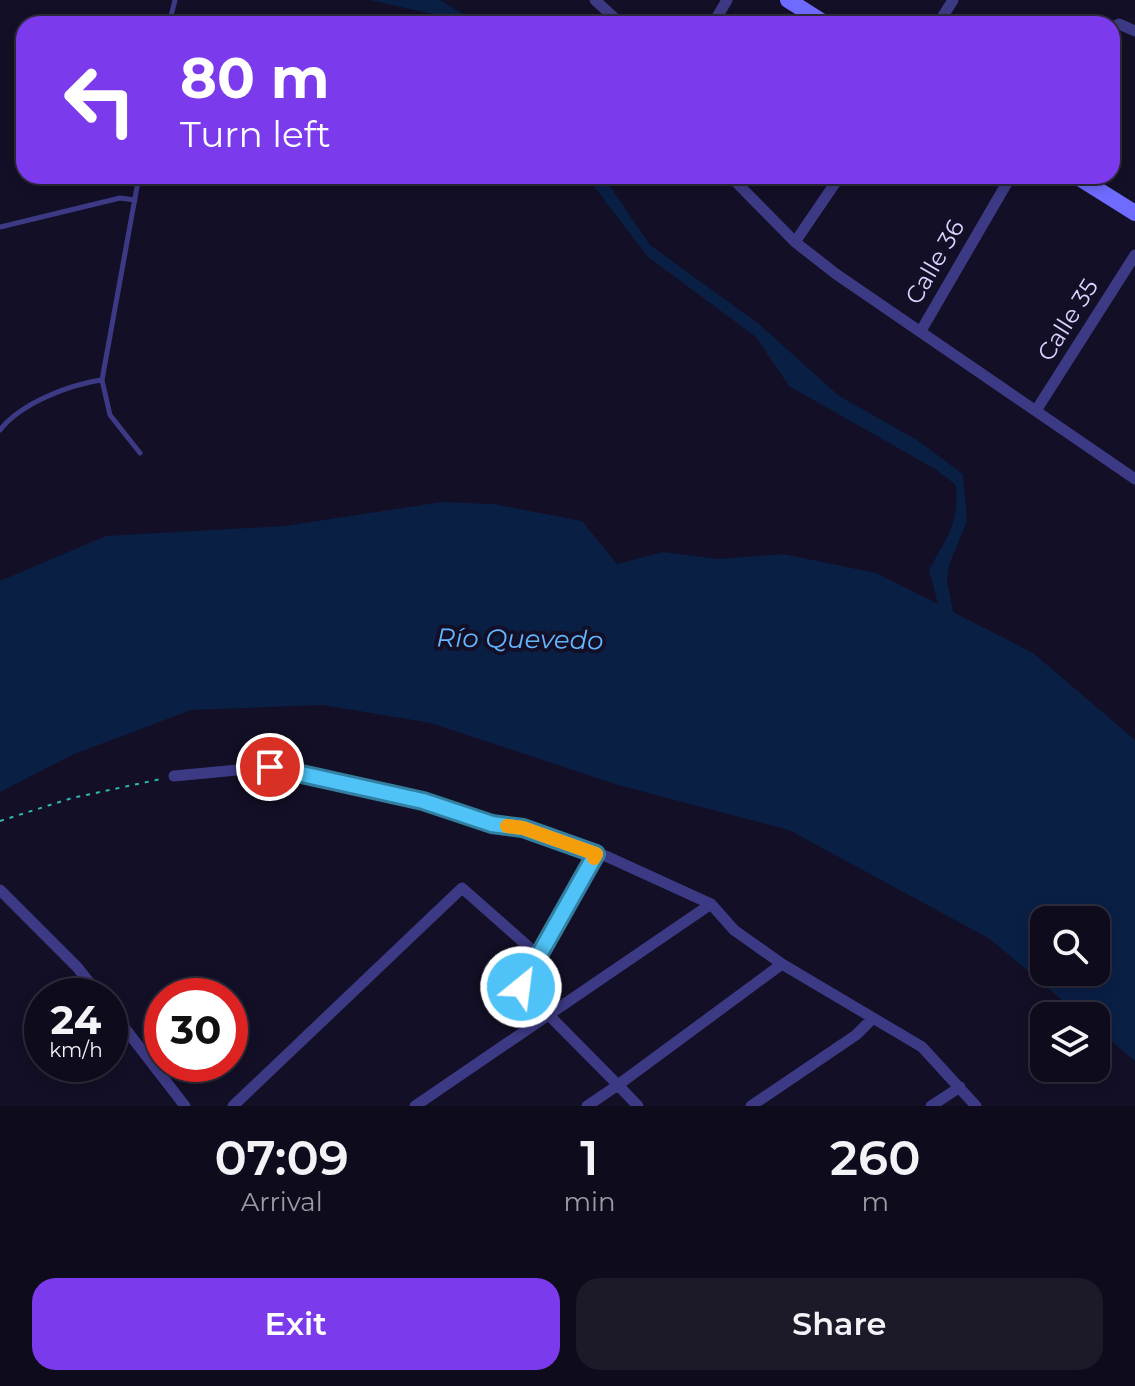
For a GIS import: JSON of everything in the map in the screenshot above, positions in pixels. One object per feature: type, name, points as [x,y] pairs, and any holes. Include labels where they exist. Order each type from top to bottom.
[{"type":"main road","points":[[788,0],[813,16]]},
{"type":"main road","points":[[1089,184],[1135,213]]},
{"type":"street","points":[[595,0],[612,16]]},
{"type":"street","points":[[738,184],[795,242],[1135,479]]},
{"type":"street","points":[[795,242],[835,184]]},
{"type":"street","name":"Calle 36","points":[[922,329],[1006,184]]},
{"type":"street","name":"Calle 35","points":[[1037,409],[1135,255]]},
{"type":"street","points":[[174,776],[270,767],[423,801],[492,824],[523,828],[596,854],[711,904],[734,930],[782,964],[871,1020],[922,1047],[976,1106]]},
{"type":"street","points":[[596,854],[521,987],[638,1106]]},
{"type":"street","points":[[233,1106],[462,888],[539,956]]},
{"type":"street","points":[[0,890],[86,978]]},
{"type":"street","points":[[415,1106],[711,904]]},
{"type":"street","points":[[587,1106],[782,964]]},
{"type":"street","points":[[751,1106],[856,1035],[871,1020]]},
{"type":"street","points":[[128,1032],[185,1106]]},
{"type":"street","points":[[931,1106],[960,1087]]},
{"type":"lane","points":[[138,184],[102,380],[110,415],[140,453]]},
{"type":"lane","points":[[0,227],[120,198],[135,200]]},
{"type":"lane","points":[[0,430],[15,416],[61,391],[102,380]]},
{"type":"path","points":[[0,821],[72,798],[174,776]]},
{"type":"water","points":[[370,0],[440,0],[466,16],[437,15]]},
{"type":"water","name":"Río Quevedo","points":[[592,184],[608,184],[650,245],[759,324],[839,396],[917,440],[963,474],[967,521],[949,565],[947,581],[953,612],[1033,653],[1135,740],[1135,1061],[1110,1040],[1110,1002],[1064,1002],[1046,986],[1110,986],[1110,906],[1030,906],[1030,973],[990,939],[789,830],[618,785],[431,723],[323,705],[191,710],[72,755],[0,792],[0,581],[106,536],[285,526],[442,502],[493,504],[582,521],[617,564],[663,552],[719,559],[783,554],[876,573],[938,604],[929,570],[954,521],[956,485],[935,469],[789,386],[756,337],[648,257]]},
{"type":"slow traffic","points":[[507,826],[523,828],[596,854],[594,858]]},
{"type":"route","points":[[270,767],[367,786],[492,824],[523,828],[596,854],[521,987]]}]
